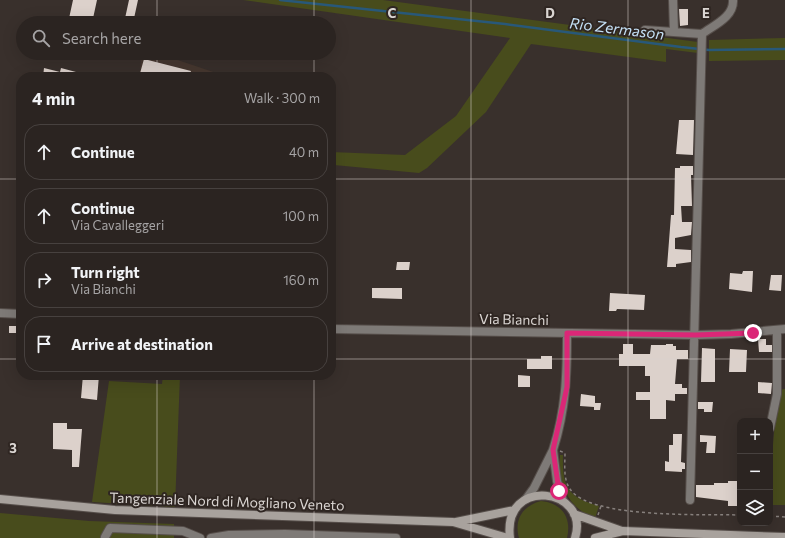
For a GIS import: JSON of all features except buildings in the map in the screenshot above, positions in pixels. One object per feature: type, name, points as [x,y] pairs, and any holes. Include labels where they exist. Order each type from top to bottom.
[{"type":"main road","points":[[453,522],[514,510],[526,499],[541,494],[549,495],[564,501],[574,514],[577,528],[575,538]]},
{"type":"main road","name":"Tangenziale Nord di Mogliano Veneto","points":[[0,499],[115,510],[453,522]]},
{"type":"main road","points":[[453,522],[509,538],[509,528],[514,510]]},
{"type":"main road","points":[[574,514],[623,532]]},
{"type":"main road","points":[[595,538],[623,532],[785,537]]},
{"type":"street","points":[[673,0],[674,31]]},
{"type":"street","points":[[701,37],[730,14],[733,9],[733,0]]},
{"type":"street","points":[[645,30],[674,31],[701,37]]},
{"type":"street","points":[[690,500],[696,335],[701,37]]},
{"type":"street","points":[[0,313],[16,314]]},
{"type":"street","name":"Via Bianchi","points":[[336,329],[696,335],[738,334],[781,330]]},
{"type":"street","points":[[772,418],[777,394],[781,330]]},
{"type":"street","points":[[526,499],[534,488],[557,439],[567,387],[567,333]]},
{"type":"street","points":[[553,450],[557,481],[564,501]]},
{"type":"street","points":[[105,538],[110,528],[182,531],[200,538]]},
{"type":"street","points":[[211,538],[229,535],[257,534],[396,538]]},
{"type":"path","points":[[557,439],[559,451],[565,453],[565,468],[569,488],[584,501],[623,512],[737,515]]},
{"type":"path","points":[[597,517],[601,506]]},
{"type":"path","points":[[773,516],[785,517]]},
{"type":"shaded area","points":[[141,60],[178,60],[213,72],[140,72]]},
{"type":"green space","points":[[243,0],[383,0],[698,42],[698,53],[666,49],[666,62],[531,44],[486,112],[427,168],[419,173],[336,165],[336,152],[405,155],[456,116],[510,38]]},
{"type":"green space","points":[[785,38],[785,60],[709,61],[709,40]]},
{"type":"green space","points":[[162,380],[180,380],[175,507],[92,502],[109,381],[162,384]]},
{"type":"green space","points":[[785,389],[785,505],[773,505],[773,444],[778,390]]},
{"type":"green space","points":[[560,455],[563,455],[564,476],[569,490],[580,499],[599,506],[595,518],[578,508],[566,493],[560,475]]},
{"type":"green space","points":[[541,501],[555,505],[564,513],[568,524],[567,538],[519,538],[518,525],[521,515],[529,506]]},
{"type":"green space","points":[[0,513],[89,521],[174,524],[174,538],[0,538]]},
{"type":"waterway","name":"Rio Zermason","points":[[280,0],[505,24],[709,50],[785,49]]},
{"type":"route","points":[[559,491],[553,450],[557,439],[567,387],[567,333],[696,335],[753,333]]}]
